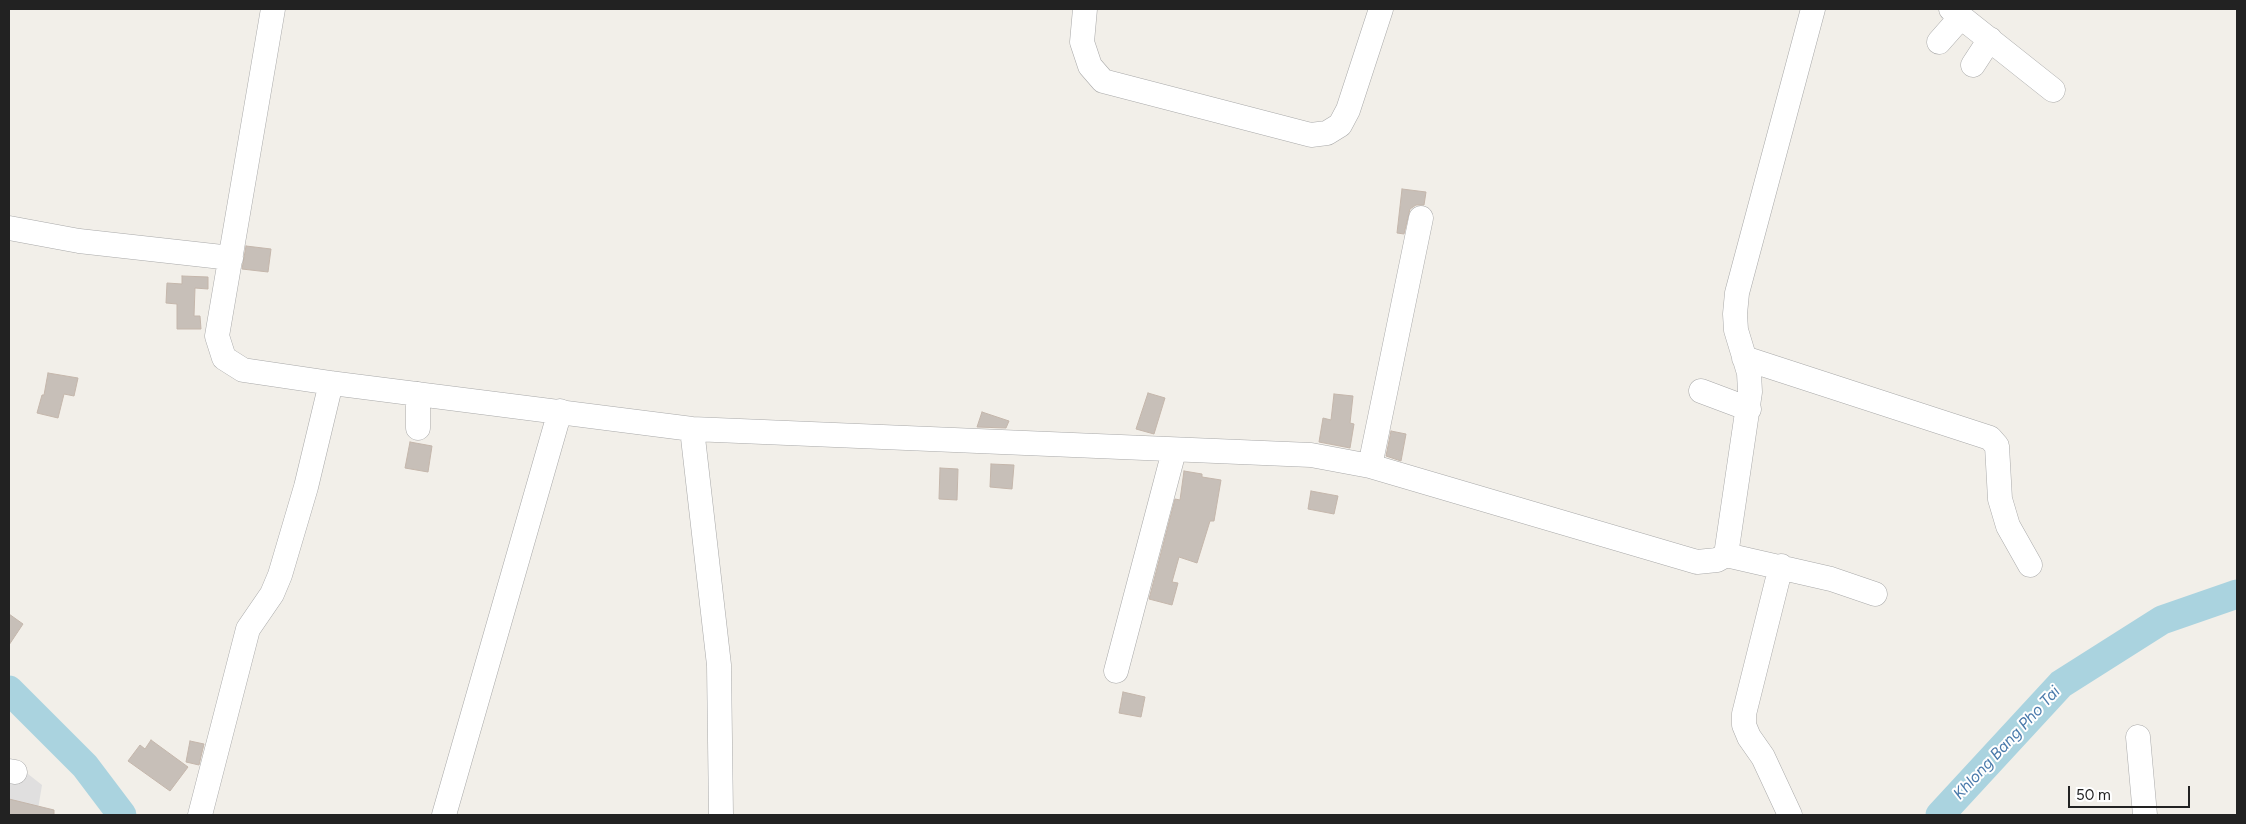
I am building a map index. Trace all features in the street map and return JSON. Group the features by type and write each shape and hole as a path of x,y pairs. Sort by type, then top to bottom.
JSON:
{"street":[{"path":"273,9 217,336 224,358 243,370 692,429 1174,451 1311,455 1370,466 1697,562 1717,560 1726,554 1831,579 1875,594"},
{"path":"1086,9 1082,42 1090,66 1103,80 1311,135 1327,133 1340,125 1348,110 1381,9"},
{"path":"1726,554 1750,392 1749,373 1736,330 1735,314 1738,293 1813,9"},
{"path":"1940,42 1956,13 2053,90"},
{"path":"1973,65 1990,40"},
{"path":"1370,466 1421,218"},
{"path":"9,228 79,241 230,258"},
{"path":"1744,358 1990,438 1997,446 2000,499 2008,526 2030,565"},
{"path":"200,815 248,629 272,594 280,575 306,487 331,383"},
{"path":"1700,391 1748,410"},
{"path":"418,394 418,428"},
{"path":"444,815 560,411"},
{"path":"692,429 720,665 721,815"},
{"path":"1116,671 1174,451"},
{"path":"1781,566 1744,714 1744,726 1762,757 1790,815"},
{"path":"2138,736 2144,815"}],"shaded area":[{"path":"9,759 42,785 37,815 9,815"}],"building":[{"path":"1402,189 1426,192 1424,205 1416,205 1410,209 1404,234 1397,233"},
{"path":"246,246 271,249 268,272 242,269"},
{"path":"182,276 208,277 208,289 195,288 194,316 200,316 201,329 177,329 177,304 166,303 167,283 182,284"},
{"path":"48,373 78,378 74,396 64,394 58,418 37,413 42,395 44,395"},
{"path":"1148,393 1165,398 1154,434 1136,429"},
{"path":"1334,394 1353,396 1350,423 1354,424 1350,448 1319,442 1323,418 1331,420"},
{"path":"982,412 1009,421 1006,428 977,427"},
{"path":"1391,431 1406,434 1401,461 1386,456"},
{"path":"410,442 432,446 428,472 405,468"},
{"path":"991,464 1014,465 1012,489 990,487"},
{"path":"940,468 958,469 957,500 939,499"},
{"path":"1184,471 1202,474 1202,477 1221,480 1214,521 1210,521 1197,563 1179,557 1172,582 1178,583 1172,605 1149,599 1175,499 1180,500"},
{"path":"1311,491 1338,496 1334,514 1308,509"},
{"path":"9,614 23,624 9,645"},
{"path":"1123,692 1145,697 1141,717 1119,713"},
{"path":"151,740 188,767 170,791 128,761 140,745 145,749"},
{"path":"190,741 204,744 199,765 186,762"},
{"path":"9,799 54,810 54,815 9,815"}],"waterway":[{"name":"Khlong Bang Pho Tai","path":"1940,815 2061,684 2162,620 2237,594"},
{"name":"Khlong Bang Pho Tai","path":"9,690 85,766 122,815"}]}
